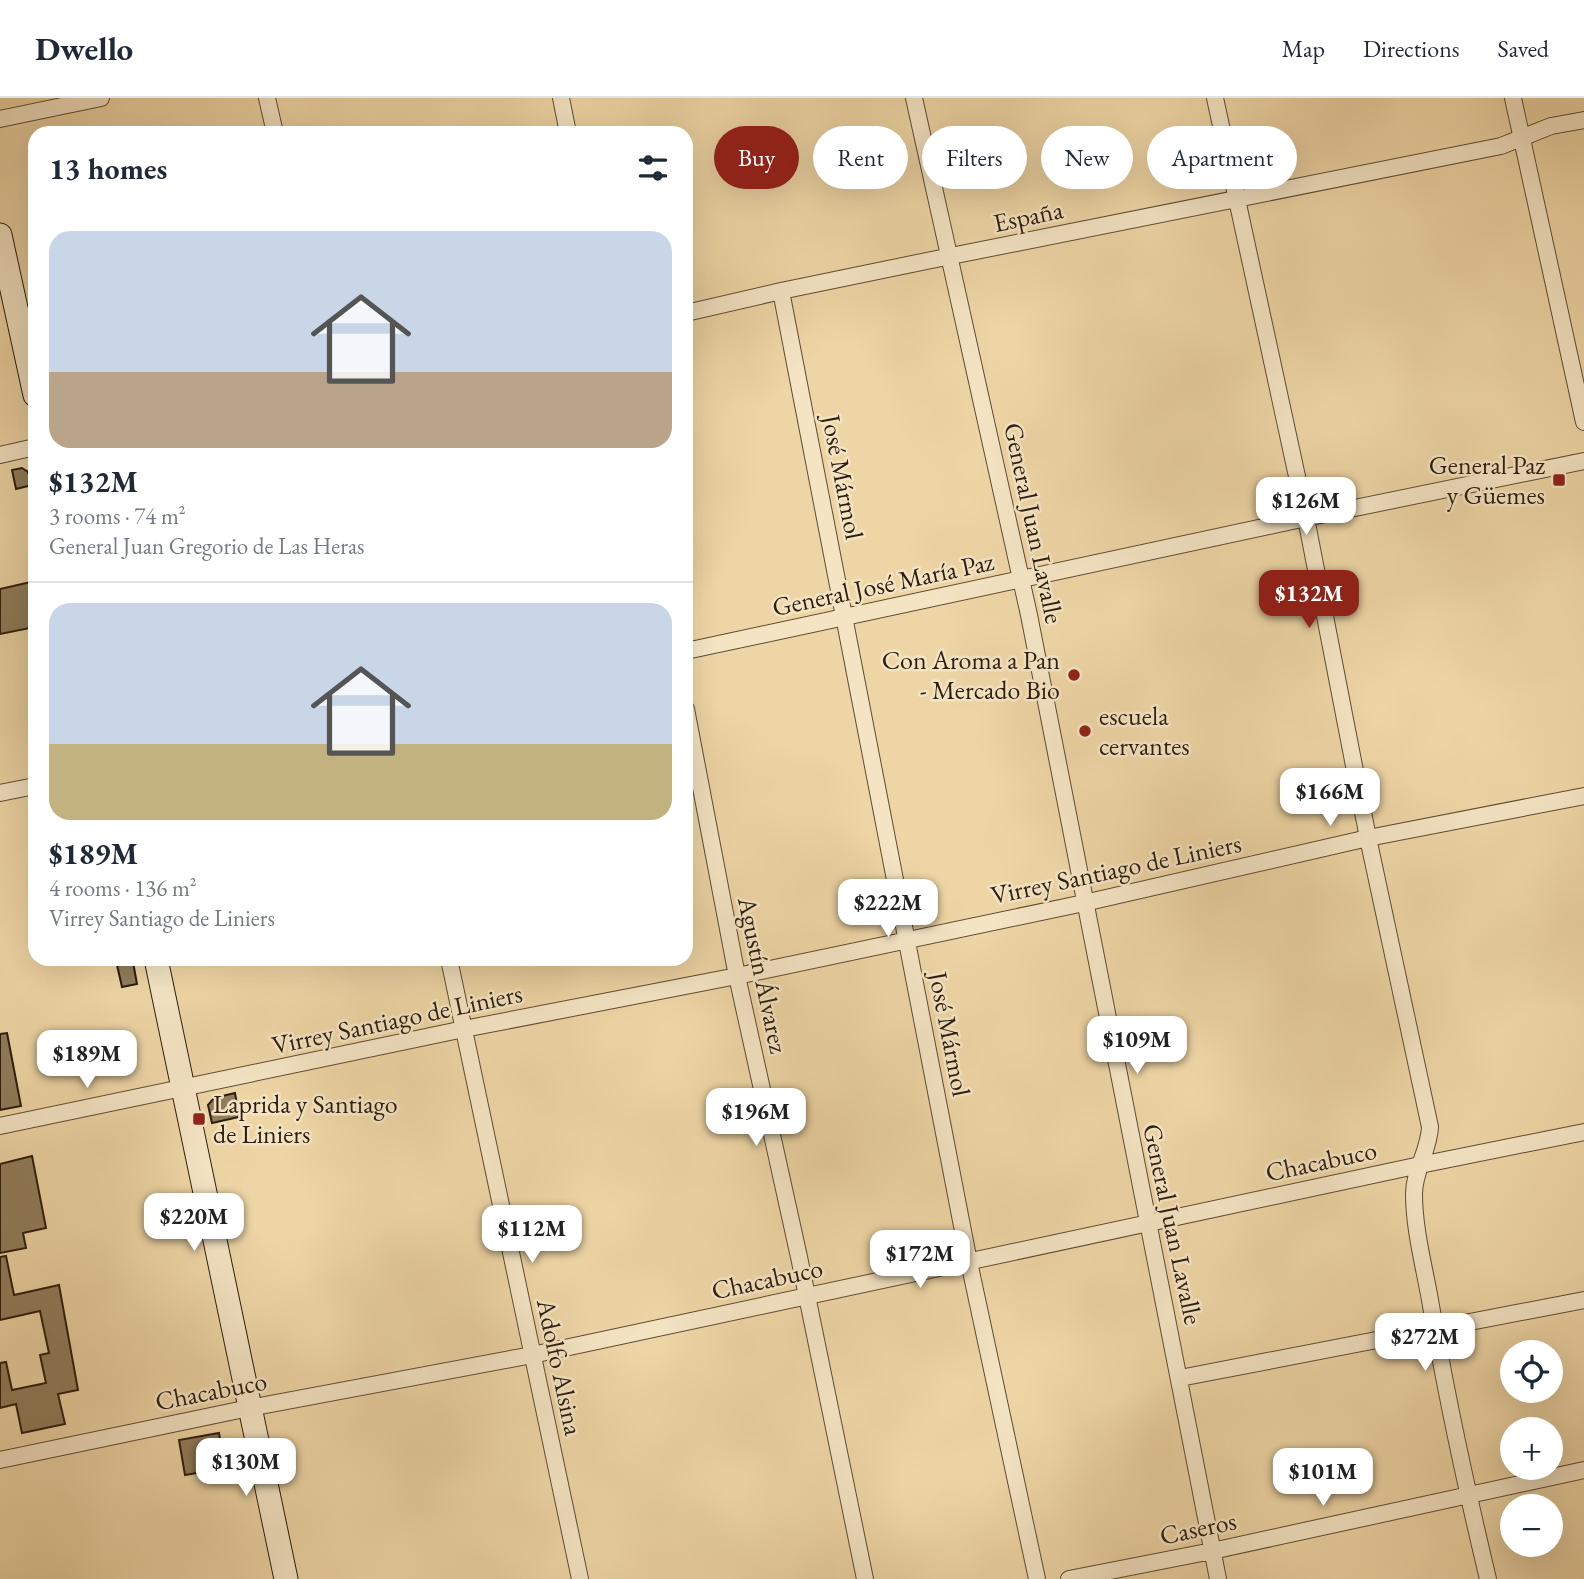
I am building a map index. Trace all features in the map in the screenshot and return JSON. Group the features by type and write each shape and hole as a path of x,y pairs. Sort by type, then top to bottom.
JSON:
{"street":[{"path":"0,119 100,98"},
{"path":"267,98 273,126"},
{"path":"561,98 567,126"},
{"name":"General Juan Lavalle","path":"914,98 1022,580 1218,1579"},
{"path":"1214,98 1306,518 1368,838 1430,1127 1427,1149 1414,1190 1414,1207 1468,1496 1488,1579"},
{"path":"1513,98 1584,422"},
{"name":"España","path":"693,311 951,256 1502,146 1551,126 1584,120"},
{"path":"0,235 28,363"},
{"name":"José Mármol","path":"782,291 969,1262 1037,1579"},
{"path":"0,455 28,449"},
{"name":"General José María Paz","path":"693,650 1584,461"},
{"name":"Agustín Álvarez","path":"693,746 737,976 865,1579"},
{"path":"0,793 28,787"},
{"name":"Virrey Santiago de Liniers","path":"0,1126 464,1029 737,976 1084,903 1368,838 1584,796"},
{"path":"157,966 286,1579"},
{"name":"Adolfo Alsina","path":"450,966 580,1579"},
{"name":"Chacabuco","path":"0,1460 249,1408 532,1355 1584,1132"},
{"path":"1180,1378 1584,1300"},
{"name":"Caseros","path":"1069,1579 1212,1551 1584,1470"}],"building":[{"path":"22,468 28,472 28,486 16,489 12,470"},
{"path":"28,583 28,628 0,634 0,589"},
{"path":"117,966 134,966 137,984 122,987"},
{"path":"7,1033 21,1106 0,1110 0,1034"},
{"path":"235,1093 239,1117 212,1123 208,1105 214,1098"},
{"path":"32,1156 46,1228 23,1233 26,1248 0,1253 0,1164"},
{"path":"6,1256 14,1295 59,1285 78,1390 58,1394 65,1424 22,1433 16,1404 0,1408 0,1363 6,1362 12,1390 46,1383 40,1355 49,1353 40,1311 0,1320 0,1257"},
{"path":"219,1433 225,1468 185,1475 179,1440"}],"place":[{"name":"General Paz y Güemes","path":"1559,480"},
{"name":"Con Aroma a Pan - Mercado Bio","path":"1074,675"},
{"name":"escuela cervantes","path":"1085,731"},
{"name":"Laprida y Santiago de Liniers","path":"199,1119"}]}
